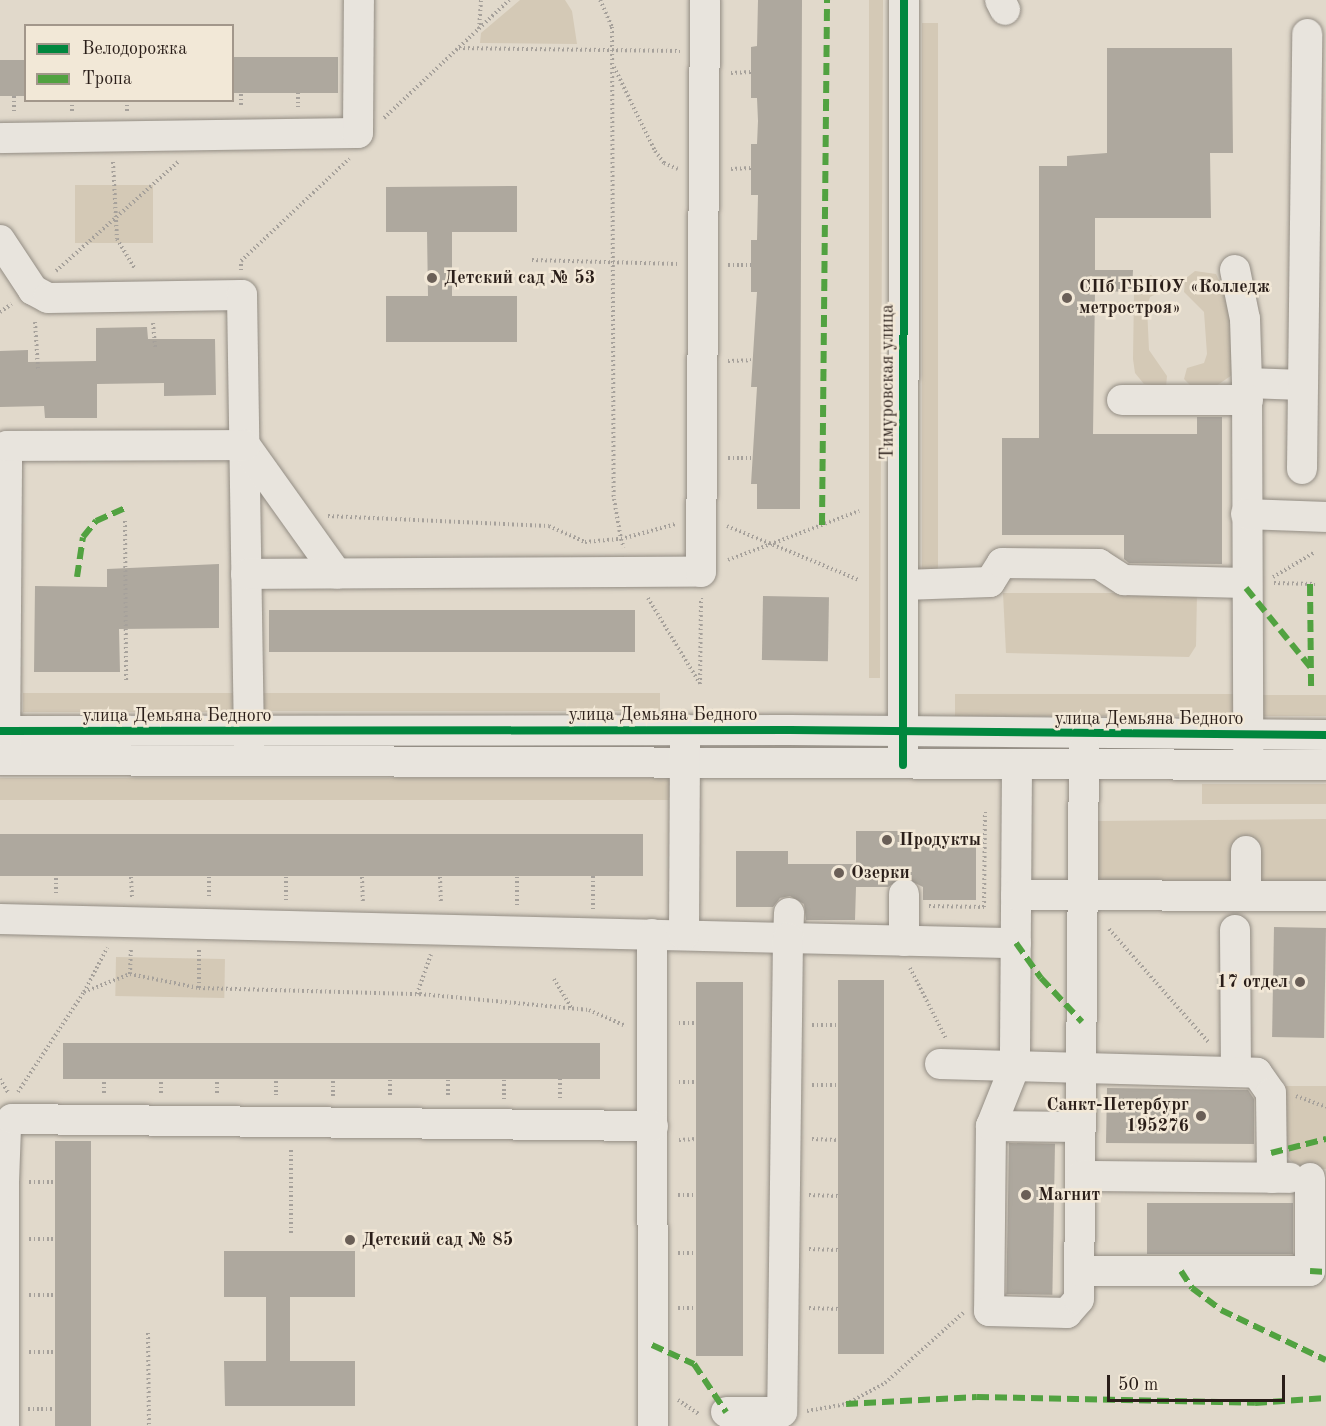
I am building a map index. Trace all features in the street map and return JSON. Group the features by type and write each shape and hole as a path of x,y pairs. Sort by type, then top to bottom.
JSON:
{"street":[{"path":"0,138 358,133 359,0"},
{"name":"Тимуровская улица","path":"903,765 904,0"},
{"path":"246,574 701,572 705,52 701,1"},
{"path":"1302,469 1307,34"},
{"path":"0,240 33,290 48,298 242,295 249,761"},
{"path":"1235,270 1245,320 1247,392 1248,765"},
{"path":"1122,400 1247,392 1303,385"},
{"path":"244,445 3,446 3,746 249,761 1017,766 1326,765"},
{"path":"244,445 337,574"},
{"path":"1246,514 1326,517"},
{"path":"903,585 990,582 1002,563 1099,564 1124,580 1246,583"},
{"path":"684,935 685,730"},
{"name":"улица Демьяна Бедного","path":"3,746 248,731 685,730 1326,735"},
{"path":"1017,766 1015,1066 991,1126 988,1311 1067,1313 1079,1299 1080,1271 1083,1067 1083,734"},
{"path":"1246,851 1246,896"},
{"path":"1016,895 1326,896"},
{"path":"904,900 904,941"},
{"path":"0,919 593,931 684,935 789,925 904,941 1016,943"},
{"path":"717,1416 782,1412 789,925"},
{"path":"1235,930 1236,1072"},
{"path":"652,934 653,1426"},
{"path":"950,1064 1257,1072 1271,1093 1272,1178"},
{"path":"4,1426 4,1182 6,1127 12,1119 653,1126"},
{"path":"991,1126 1081,1127"},
{"path":"1080,1271 1310,1271 1318,1178 1081,1176"}],"path":[{"path":"479,29 481,0"},
{"path":"242,295 241,261 352,157 358,133 386,117 509,0"},
{"path":"600,0 612,27 613,49 614,499 621,539 632,573 700,684 701,572 859,511"},
{"path":"459,48 705,52"},
{"path":"612,63 664,163 676,169 703,170"},
{"path":"0,312 33,290 115,222 205,135"},
{"path":"112,136 117,239 151,295"},
{"path":"532,260 602,262"},
{"path":"33,290 38,369"},
{"path":"295,515 549,526 585,542 621,539 700,518 774,542 859,580"},
{"path":"125,521 126,682"},
{"path":"1315,552 1262,583 1315,584"},
{"path":"904,900 984,907 985,812"},
{"path":"593,876 593,931"},
{"path":"1083,895 1236,1072"},
{"path":"13,1100 84,992 120,921"},
{"path":"198,922 200,988"},
{"path":"904,941 910,969 950,1064"},
{"path":"84,992 130,974 200,988 420,994 589,1010 652,1037"},
{"path":"554,979 572,1009"},
{"path":"291,1123 291,1233"},
{"path":"782,1412 846,1404 885,1383 965,1311 988,1311"},
{"path":"148,1333 149,1426"},
{"path":"652,1382 717,1416"}],"shaded area":[{"path":"520,0 565,0 572,11 577,44 480,43 481,33"},
{"path":"869,0 883,0 880,678 869,678"},
{"path":"922,23 938,23 938,573 922,573"},
{"path":"75,185 153,185 153,243 75,243"},
{"path":"1195,271 1216,274 1230,304 1235,373 1216,386 1190,385 1184,379 1187,368 1204,363 1207,354 1204,312 1184,292 1185,279"},
{"path":"1151,275 1166,289 1150,297 1147,307 1149,350 1167,376 1166,387 1144,384 1135,373 1133,359 1134,294 1139,281"},
{"path":"1003,593 1197,593 1196,646 1189,657 1006,653"},
{"path":"23,693 239,693 239,712 23,712"},
{"path":"259,693 660,693 660,711 259,711"},
{"path":"955,694 1237,694 1237,716 955,716"},
{"path":"1257,695 1326,695 1326,716 1257,716"},
{"path":"0,778 672,778 672,800 0,800"},
{"path":"1202,784 1326,784 1326,804 1202,804"},
{"path":"1326,819 1326,887 1264,884 1258,876 1232,884 1096,888 1095,821"},
{"path":"116,957 225,959 224,998 115,996"},
{"path":"1282,1086 1326,1086 1326,1169 1298,1169 1283,1151"}],"building":[{"path":"758,0 802,0 800,509 757,509 757,484 751,484 757,387 751,387 757,292 751,292 751,240 757,240 758,195 751,195 751,144 757,144 758,121 757,98 751,98 751,47 757,46"},
{"name":"СПб ГБПОУ «Колледж метростроя»","path":"1107,48 1232,48 1233,153 1210,153 1211,218 1095,218 1095,270 1133,270 1132,292 1095,291 1093,434 1197,434 1197,417 1222,417 1222,564 1129,563 1124,559 1124,535 1002,535 1002,438 1039,438 1039,166 1067,166 1067,156 1107,153"},
{"path":"234,57 338,57 338,93 234,93"},
{"path":"0,60 24,60 24,96 0,96"},
{"path":"517,186 517,232 452,232 452,296 517,296 517,342 386,342 386,296 428,296 427,232 386,232 386,187"},
{"path":"147,327 148,339 215,339 216,395 164,396 164,383 97,384 97,418 45,418 44,406 0,407 0,351 28,350 28,362 96,361 96,328"},
{"path":"219,564 219,628 119,629 120,672 34,672 35,586 107,587 107,569"},
{"path":"763,596 829,597 828,661 762,660"},
{"path":"269,610 635,610 635,652 269,652"},
{"path":"856,831 908,831 908,844 976,844 976,900 923,900 923,887 903,877 888,887 856,887 855,920 806,920 804,904 790,896 780,898 773,907 736,907 736,851 788,851 788,864 856,864"},
{"path":"0,834 643,834 643,876 0,876"},
{"name":"17 отдел","path":"1274,927 1326,928 1324,1038 1272,1037"},
{"path":"838,980 884,980 884,1354 838,1354"},
{"path":"696,982 743,982 743,1356 696,1356"},
{"path":"63,1043 600,1043 600,1079 63,1079"},
{"path":"1107,1088 1248,1090 1254,1099 1254,1144 1106,1143"},
{"path":"55,1141 91,1141 91,1426 55,1426"},
{"path":"1009,1143 1055,1144 1052,1295 1006,1294"},
{"path":"1147,1203 1293,1203 1293,1254 1147,1254"},
{"path":"224,1251 355,1251 355,1297 290,1297 290,1361 355,1361 355,1406 225,1406 224,1361 266,1361 266,1297 224,1297"}],"marked path":[{"path":"822,525 827,0"},
{"path":"77,577 83,537 96,521 125,508"},
{"path":"1310,584 1311,688"},
{"path":"1246,588 1311,668"},
{"path":"1016,943 1041,978 1082,1022"},
{"path":"1271,1153 1326,1139"},
{"path":"1181,1271 1192,1288 1221,1310 1326,1360"},
{"path":"1310,1271 1326,1272"},
{"path":"652,1345 694,1364 726,1412"},
{"path":"846,1404 977,1397 1255,1403 1326,1398"}],"cycle path":[{"path":"903,765 904,0"},
{"path":"0,731 790,730 1326,735"}],"place":[{"name":"Детский сад № 53","path":"432,278"},
{"name":"СПб ГБПОУ «Колледж метростроя»","path":"1067,298"},
{"name":"Продукты","path":"887,840"},
{"name":"Озерки","path":"839,873"},
{"name":"17 отдел","path":"1300,982"},
{"name":"Санкт-Петербург 195276","path":"1201,1116"},
{"name":"Магнит","path":"1026,1195"},
{"name":"Детский сад № 85","path":"350,1240"}]}
